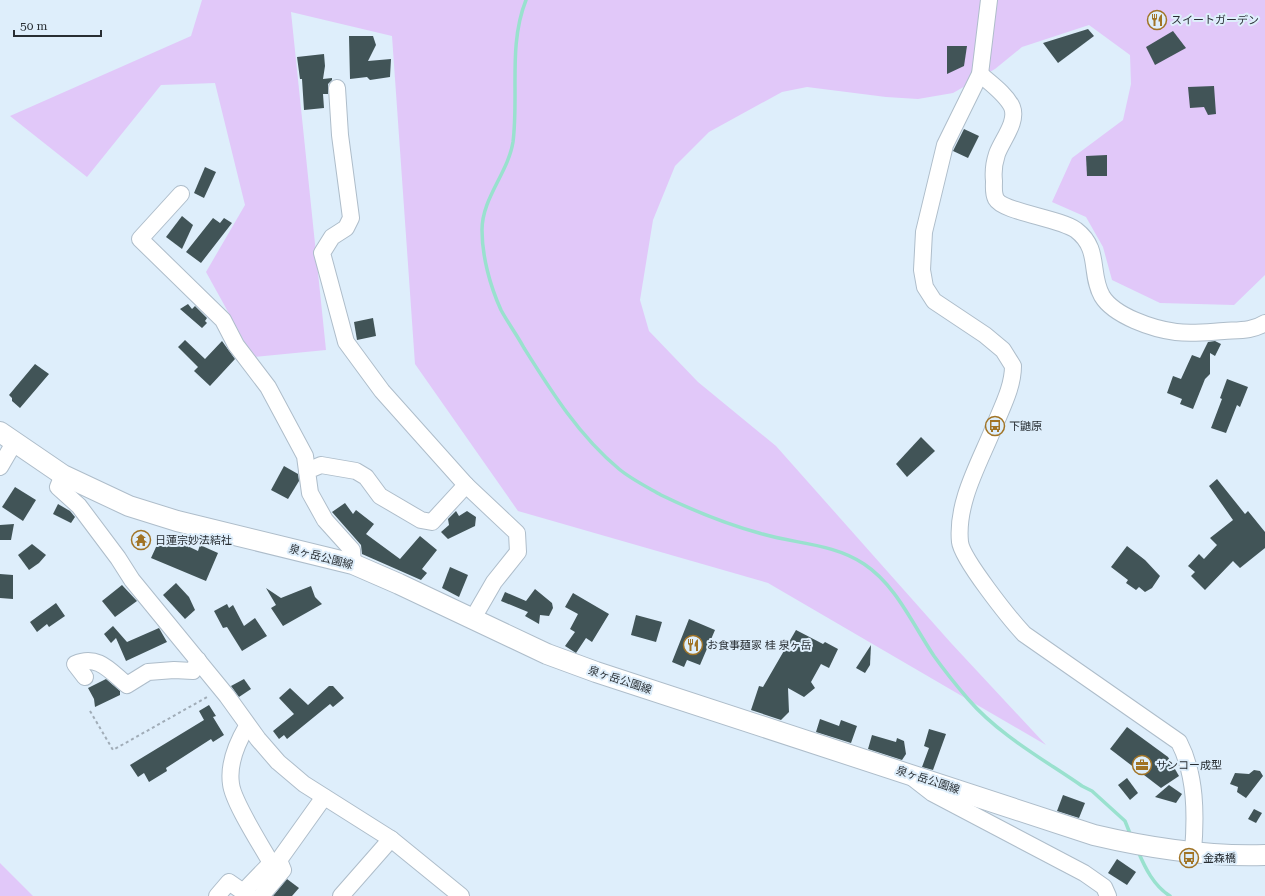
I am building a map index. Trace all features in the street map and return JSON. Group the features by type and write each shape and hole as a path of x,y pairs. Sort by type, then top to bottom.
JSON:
{"main road":[{"name":"泉ヶ岳公園線","path":"7,437 63,475 129,506 159,516 353,564 399,584 472,620 547,654 596,672 1094,834 1117,840 1168,849 1193,852 1265,855"}],"street":[{"path":"989,0 980,74 945,145 930,205 921,257 925,287 934,301 985,335 1003,350 1013,366 1010,386 964,500 961,517 960,543 966,555 990,591 1008,616 1024,634 1180,742 1186,756 1193,785 1195,826 1193,852"},
{"path":"980,74 1004,97 1012,108 1012,123 1001,144 994,168 995,197 1001,205 1066,224 1084,236 1091,250 1098,287 1107,303 1115,310 1138,321 1176,332 1191,333 1250,329 1265,322"},
{"path":"337,88 340,135 350,218 346,228 332,237 322,253 346,342 382,391 466,485 517,533 519,544 518,552 494,582 472,620"},
{"path":"181,194 140,240 223,320 236,345 268,386 305,456 310,493 325,520 352,550 353,564"},
{"path":"0,467 7,437"},
{"path":"307,471 321,465 356,471 366,477 380,496 421,520 432,522 466,485"},
{"path":"63,475 58,487 79,506 118,558 132,580 198,660 248,726 278,762 304,784 391,839 460,896"},
{"path":"85,677 75,664 86,659 99,662 127,685 148,672 174,670 193,671 198,660"},
{"path":"217,896 229,882 246,894 271,863 240,805 231,784 231,763 240,738 248,726"},
{"path":"908,774 932,793 1084,873 1104,887 1108,896"},
{"path":"261,896 283,870 279,860 324,797"},
{"path":"342,896 391,839"}],"path":[{"path":"90,711 113,750 221,690"}],"shaded area":[{"path":"202,0 1265,0 1265,275 1234,305 1160,303 1112,280 1103,247 1086,217 1052,202 1072,158 1123,120 1131,84 1130,55 1089,25 1022,47 995,69 953,93 918,99 886,97 807,87 782,92 709,132 675,166 653,220 640,300 649,331 698,382 776,446 951,643 1046,745 768,583 518,511 415,364 392,36 291,12 326,350 253,357 206,272 245,205 215,83 161,85 87,177 10,116 191,36"},
{"path":"0,863 33,896 0,896"}],"building":[{"path":"1088,29 1094,36 1058,63 1043,43"},
{"path":"1173,31 1186,48 1155,65 1146,47"},
{"path":"349,36 373,36 376,45 368,61 391,59 390,77 370,80 367,77 350,79"},
{"path":"947,46 967,46 964,66 947,74"},
{"path":"324,54 325,66 323,79 332,78 332,80 328,84 328,94 323,94 324,108 304,110 302,79 300,79 297,57"},
{"path":"1214,86 1216,114 1208,115 1204,107 1190,108 1188,87"},
{"path":"964,129 979,136 968,158 953,151"},
{"path":"1107,155 1107,176 1087,176 1086,156"},
{"path":"205,167 216,172 204,198 194,193"},
{"path":"182,216 193,225 182,249 166,237"},
{"path":"213,218 220,223 224,218 232,223 201,263 186,252"},
{"path":"188,304 192,309 195,306 207,318 205,321 207,323 202,328 180,309"},
{"path":"373,318 376,336 357,340 354,322"},
{"path":"185,340 205,359 222,341 235,359 210,386 194,371 198,367 178,347"},
{"path":"1215,341 1221,344 1215,356 1210,353 1210,374 1205,379 1193,409 1180,404 1182,399 1167,393 1173,376 1181,379 1192,355 1200,358 1208,342"},
{"path":"35,364 49,374 20,408 12,401 12,398 9,395"},
{"path":"1227,379 1248,387 1240,407 1237,405 1226,433 1211,428 1222,399 1220,398"},
{"path":"921,437 935,451 907,477 896,464"},
{"path":"284,466 298,474 299,481 288,499 271,490"},
{"path":"1217,479 1245,514 1248,511 1265,532 1265,548 1240,568 1233,561 1205,590 1191,576 1195,572 1188,566 1199,554 1204,559 1217,545 1210,538 1233,520 1209,486"},
{"path":"15,487 36,500 23,521 2,507"},
{"path":"345,503 353,514 356,510 374,524 366,534 400,559 420,536 437,550 422,569 427,573 421,580 362,554 361,545 332,512"},
{"path":"58,504 70,511 75,517 71,523 53,514"},
{"path":"456,511 459,516 467,511 476,517 475,526 448,539 441,532 449,525 448,519"},
{"path":"14,524 11,540 0,540 0,525"},
{"path":"162,534 198,551 200,545 218,553 206,581 151,558"},
{"path":"32,544 46,555 39,563 29,570 18,555"},
{"path":"1127,546 1145,560 1160,576 1152,588 1145,592 1139,587 1136,590 1126,583 1128,580 1111,567"},
{"path":"450,567 468,575 459,597 442,588"},
{"path":"0,574 13,575 13,599 0,598"},
{"path":"176,583 189,597 195,610 185,619 163,595"},
{"path":"122,585 137,601 115,617 102,601"},
{"path":"311,586 315,597 322,604 283,626 271,608 276,605 266,588 281,598"},
{"path":"535,589 552,603 553,608 549,616 540,615 539,624 525,616 528,612 501,601 505,592 526,601"},
{"path":"573,593 609,614 592,642 586,638 576,653 565,646 575,632 570,629 578,614 565,607"},
{"path":"56,603 65,616 49,627 47,624 37,632 30,622"},
{"path":"227,604 229,608 233,605 244,626 255,618 267,636 242,651 227,627 223,628 214,611"},
{"path":"636,615 662,622 656,642 631,635"},
{"path":"689,619 715,630 700,665 687,660 684,667 672,662"},
{"path":"113,626 127,642 159,628 167,642 126,661 116,638 111,643 104,634"},
{"path":"796,630 823,644 825,642 838,649 829,668 821,664 811,682 815,688 804,697 788,688 789,712 781,720 751,710 759,686 763,687"},
{"path":"871,645 870,665 865,673 856,668"},
{"path":"106,679 120,691 120,695 95,707 94,699 88,688"},
{"path":"244,679 251,689 239,697 231,686"},
{"path":"329,686 333,686 344,698 333,707 330,704 287,739 284,735 279,739 273,731 294,714 279,698 290,688 308,705"},
{"path":"209,705 216,716 213,717 224,735 213,742 211,739 166,768 167,771 149,782 144,773 138,777 130,765 204,720 199,711"},
{"path":"820,719 839,726 841,720 857,726 851,743 816,732"},
{"path":"1127,727 1168,757 1179,776 1161,788 1110,749"},
{"path":"929,729 946,734 933,770 922,767 929,748 924,746"},
{"path":"872,735 896,742 897,738 904,741 906,754 902,760 868,749"},
{"path":"1254,770 1260,771 1263,776 1246,798 1237,792 1238,787 1230,784 1235,773 1249,774"},
{"path":"1127,778 1138,793 1130,800 1118,785"},
{"path":"1169,785 1182,794 1176,803 1155,797"},
{"path":"1063,795 1085,803 1079,818 1057,811"},
{"path":"1254,809 1262,813 1256,823 1248,819"},
{"path":"1117,859 1136,872 1127,885 1108,873"},
{"path":"287,879 299,888 292,896 273,896"}],"waterway":[{"path":"526,0 517,35 515,70 515,124 513,142 506,164 486,207 482,230 483,250 487,271 501,310 534,364 578,428 619,469 634,480 661,495 722,521 772,537 826,548 852,557 864,564 895,594 926,644 950,678 980,712 1022,746 1082,786 1092,791 1125,821 1131,836"},
{"path":"1138,851 1147,870 1155,882 1170,896"}],"place":[{"name":"スイートガーデン","path":"1157,20"},
{"name":"下鼬原","path":"995,426"},
{"name":"日蓮宗妙法結社","path":"141,540"},
{"name":"お食事麺家 桂 泉ヶ岳","path":"693,645"},
{"name":"サンコー成型","path":"1142,765"},
{"name":"金森橋","path":"1189,858"}]}
